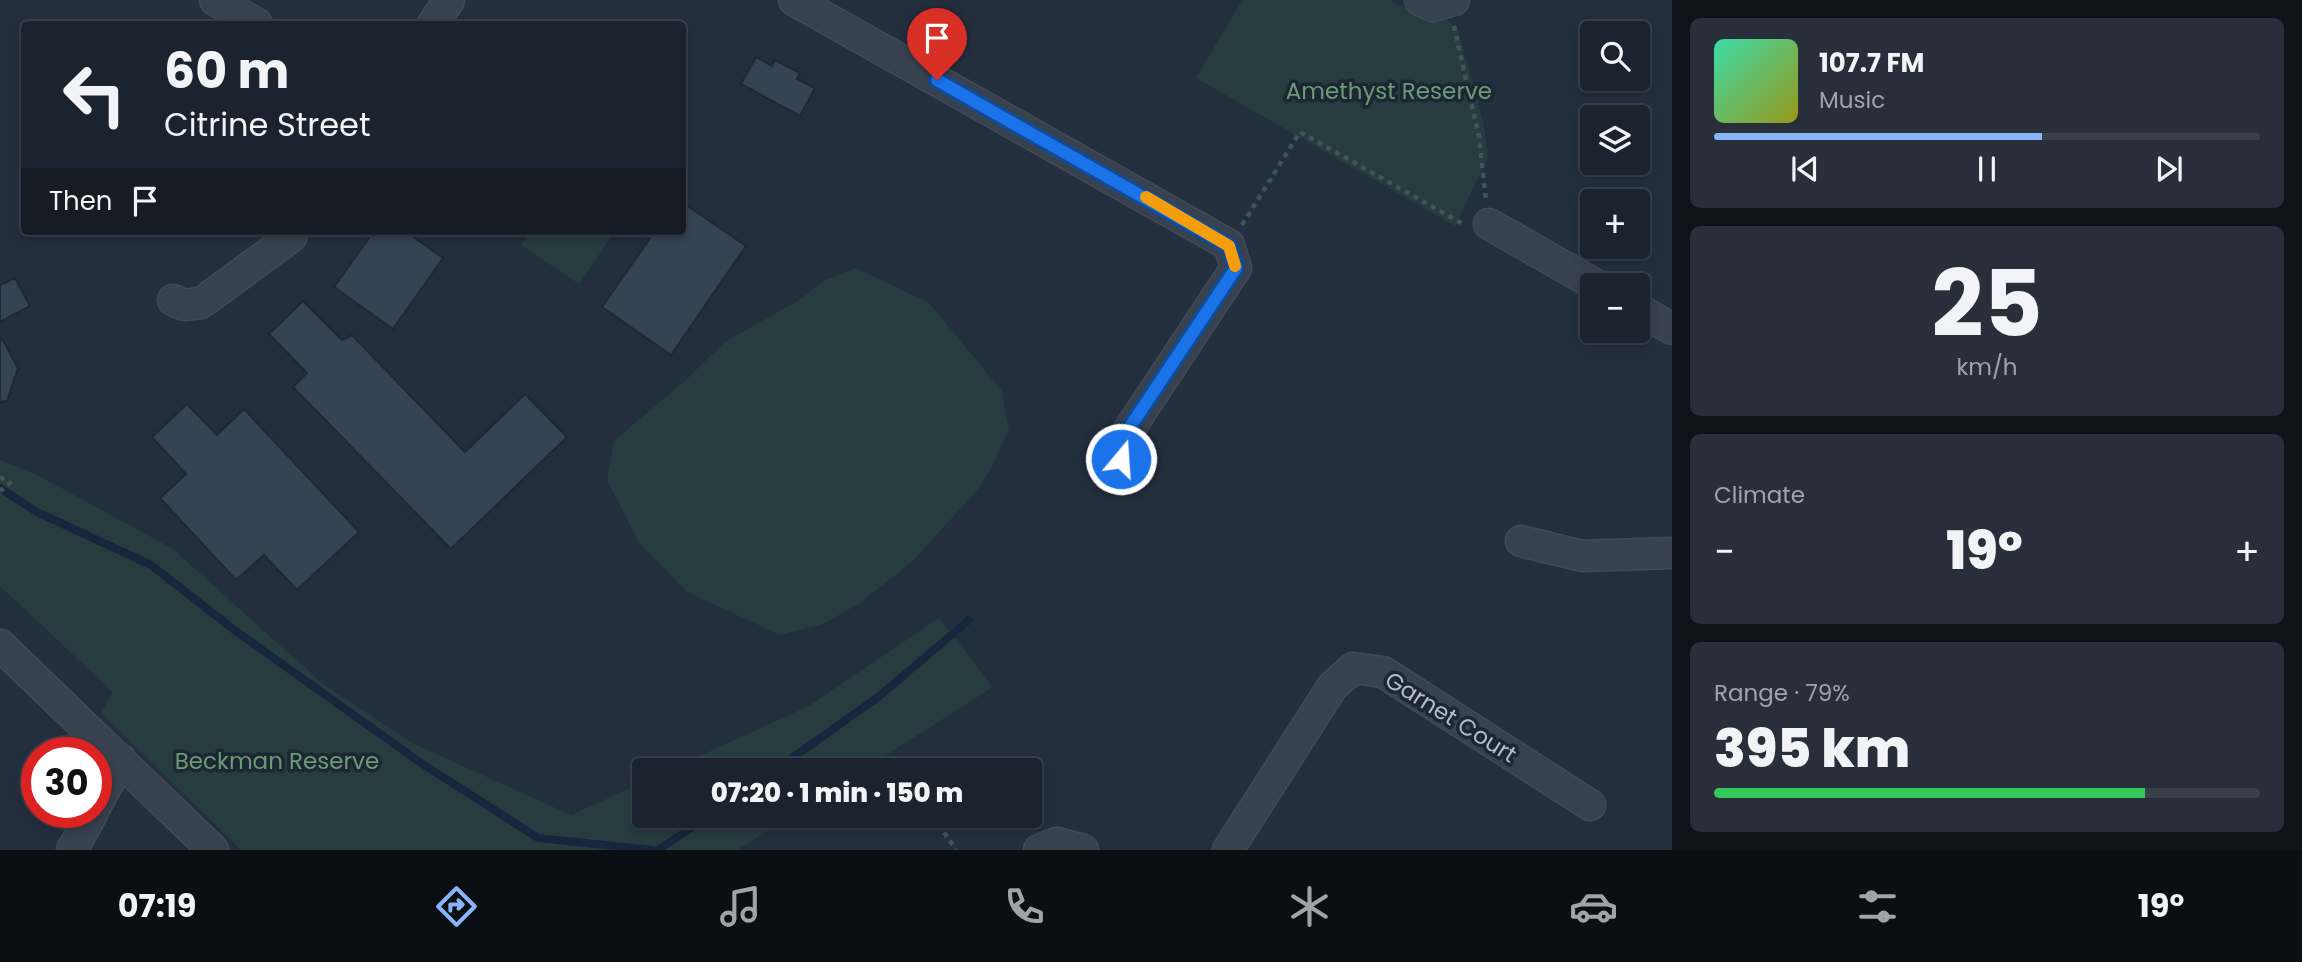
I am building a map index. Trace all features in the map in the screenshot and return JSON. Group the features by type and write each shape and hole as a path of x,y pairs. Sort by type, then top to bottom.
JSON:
{"street":[{"path":"215,0 252,21"},
{"path":"435,21 449,0"},
{"path":"794,0 1229,246 1236,268 1121,442 1120,475"},
{"path":"1489,224 1580,276"},
{"path":"173,300 184,305 201,303 291,237"},
{"path":"1650,316 1672,329"},
{"path":"1521,541 1582,556 1672,553"},
{"path":"0,645 213,850"},
{"name":"Garnet Court","path":"1228,850 1332,687 1353,668 1383,672 1590,805"},
{"path":"112,776 121,760"},
{"path":"72,850 84,828"},
{"path":"1039,850 1057,843 1083,850"}],"path":[{"path":"1229,246 1300,132 1465,225 1489,224 1479,137 1441,1"},
{"path":"0,477 10,483 0,491"},
{"path":"941,828 956,850"}],"green space":[{"name":"Amethyst Reserve","path":"1242,0 1390,0 1413,12 1433,6 1458,30 1483,120 1488,157 1455,226 1196,78"},
{"path":"528,235 612,235 579,284 521,245"},
{"path":"856,268 929,303 1002,391 1009,429 992,467 978,489 913,561 860,603 823,624 780,635 687,592 639,543 607,480 614,441 687,379 725,342 799,300 825,280"},
{"name":"Beckman Reserve","path":"0,460 39,476 173,549 323,684 412,743 571,815 632,787 632,828 772,828 737,850 241,850 101,713 113,692 0,586"},
{"path":"939,618 993,687 882,758 695,758 809,706"}],"building":[{"path":"756,57 772,66 775,60 800,73 797,79 815,88 800,116 741,84"},
{"path":"686,205 746,246 671,355 602,307 652,235 686,235"},
{"path":"371,235 411,235 443,258 393,329 334,287"},
{"path":"15,278 30,306 0,322 0,285"},
{"path":"303,301 342,340 352,335 465,452 525,394 567,437 451,549 293,387 307,373 269,334"},
{"path":"0,335 18,368 7,401 0,402"},
{"path":"187,404 217,435 244,409 359,532 297,590 264,555 236,580 160,498 186,474 152,437"}],"waterway":[{"path":"0,488 37,512 151,565 237,632 421,763 538,838 652,850"},
{"path":"792,758 877,698 969,620"},
{"path":"658,850 691,828"}],"slow traffic":[{"path":"1146,197 1229,246 1235,266"}],"route":[{"path":"937,80 1229,246 1236,268 1121,442 1121,459"}]}
